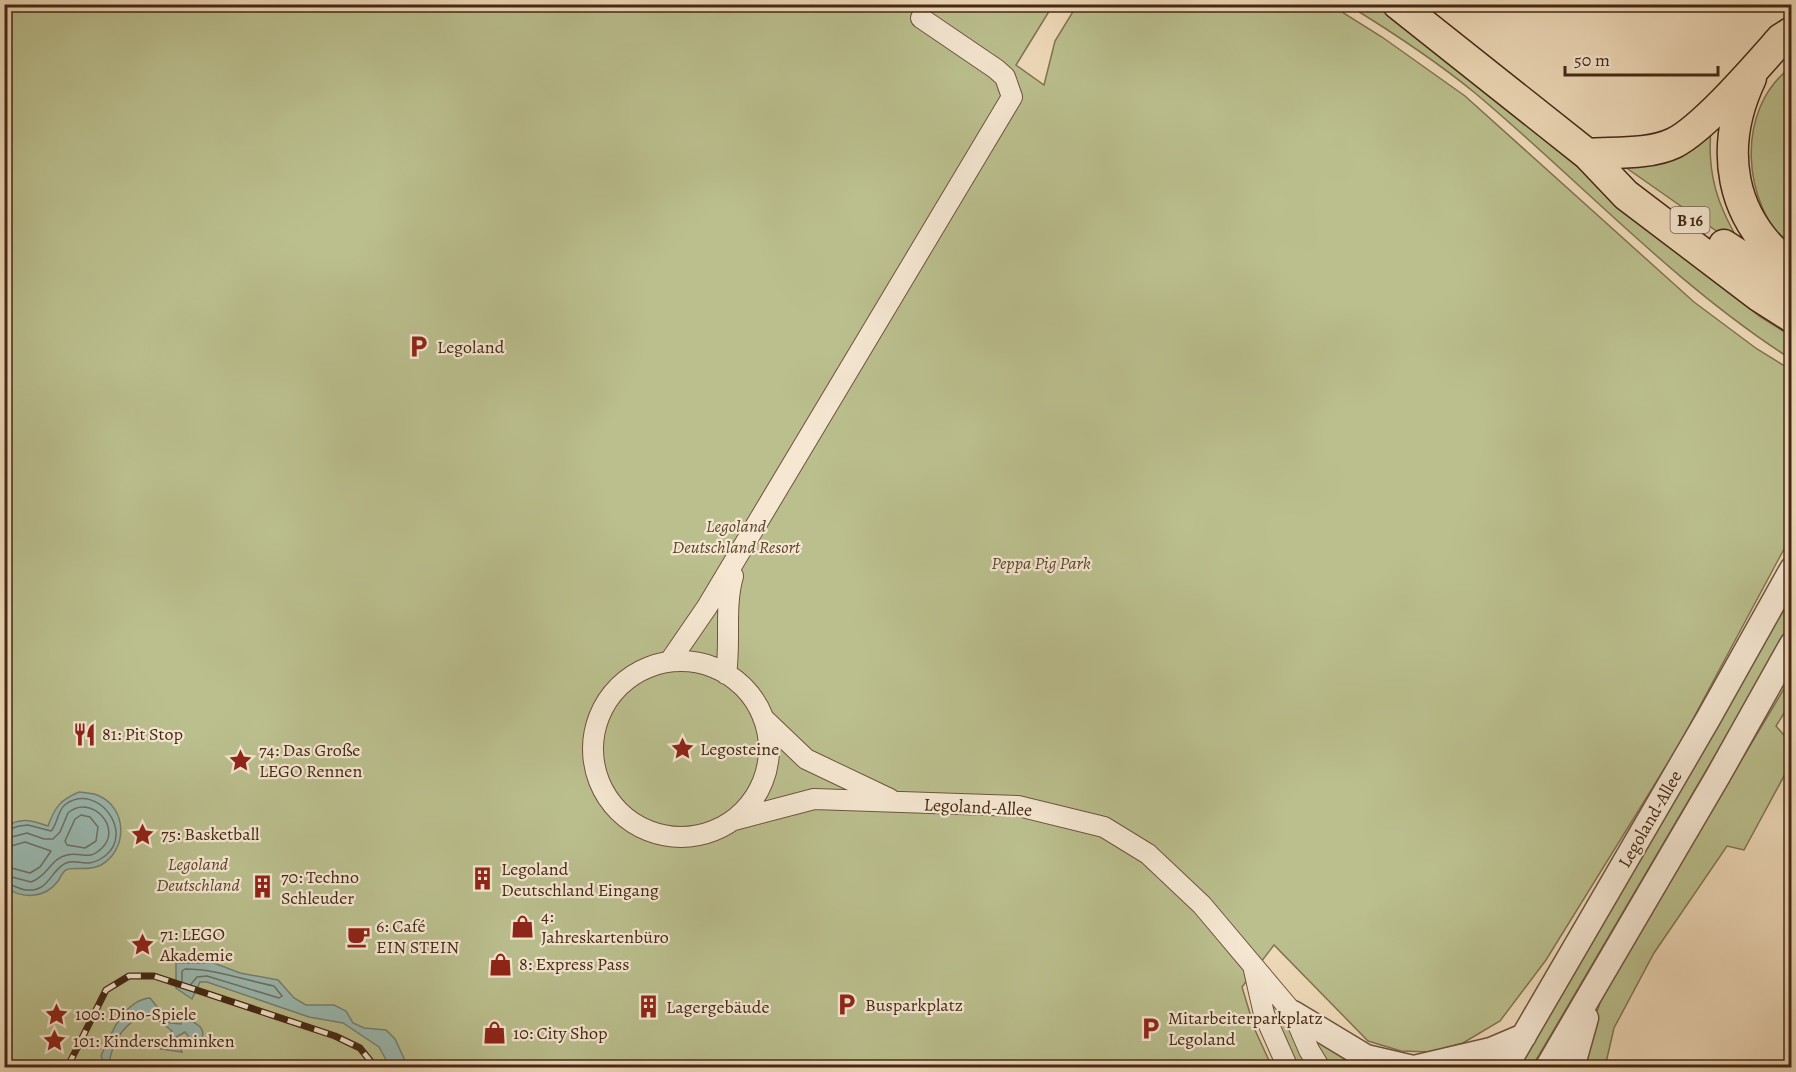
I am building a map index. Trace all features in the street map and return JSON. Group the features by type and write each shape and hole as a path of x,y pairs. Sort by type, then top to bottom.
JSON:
{"main road":[{"name":"B 16","path":"1398,4 1587,154 1626,195 1759,296 1791,317"},
{"path":"1587,154 1642,150 1673,143 1692,130 1781,39 1791,32"},
{"path":"1758,65 1740,102 1731,138 1732,167 1740,196 1754,227 1771,251 1791,267"},
{"name":"B 16","path":"1587,154 1637,181 1743,260 1791,289"}],"street":[{"path":"672,658 738,556 1012,97 1005,77 996,69 921,18"},
{"path":"726,674 729,656 727,597 738,556"},
{"name":"Legoland-Allee","path":"1504,1068 1767,618 1791,569"},
{"name":"Legoland-Allee","path":"1546,1068 1604,965 1718,776 1791,644"},
{"path":"672,658 691,659 712,665 726,674 753,699 763,718 769,746 766,774 754,799 734,820 712,832 696,836 662,836 637,827 617,811 602,790 594,765 594,748 601,714 614,692 634,675 672,658"},
{"path":"763,718 806,759 898,803"},
{"name":"Legoland-Allee","path":"734,820 814,799 1018,806 1104,827 1148,854 1180,882 1293,1013 1308,1050 1320,1068"},
{"name":"Legoland-Allee","path":"1253,964 1264,1014 1288,1068"},
{"path":"1572,1068 1604,965"},
{"path":"1293,1013 1366,1057 1414,1068 1491,1050 1524,1036"}],"green space":[{"name":"Legoland Deutschland Resort","path":"5,5 1053,5 1016,65 1044,85 1055,41 1077,5 1331,5 1382,37 1465,96 1694,302 1757,349 1791,370 1791,536 1679,745 1546,960 1500,1021 1463,1043 1430,1052 1401,1051 1368,1041 1274,945 1242,987 1255,1030 1272,1067 5,1067"},
{"path":"1348,5 1375,5 1475,82 1759,316 1791,336 1791,359 1707,299 1460,81"},
{"path":"1791,67 1791,249 1775,230 1762,208 1754,183 1751,157 1753,132 1760,107 1773,85"},
{"path":"1712,119 1710,156 1715,188 1727,219 1745,251 1615,160"},
{"path":"1791,596 1791,626 1532,1067 1517,1068"},
{"path":"1791,677 1791,702 1776,726 1791,743 1791,763 1744,850 1727,846 1654,953 1614,1028 1605,1067 1578,1068 1604,991"},
{"path":"1266,1001 1276,1003 1309,1067 1296,1067"},
{"path":"1318,1039 1326,1047 1357,1067 1326,1067 1312,1045"}],"water":[{"path":"79,792 95,794 107,801 119,818 120,839 110,858 96,867 66,870 53,887 40,894 19,894 5,887 5,827 26,820 48,826 59,805"},
{"path":"176,963 214,963 240,973 278,980 294,998 306,1005 334,1005 346,1011 353,1023 364,1028 386,1030 395,1039 408,1067 390,1067 379,1047 343,1023 309,1017 207,982 200,982 192,999 176,988"},
{"path":"150,998 170,1023 181,1024 181,1017 197,1024 203,1031 201,1041 197,1047 185,1032 176,1037 182,1052 161,1049 164,1045 159,1041 165,1040 172,1031 151,1014 135,1020 122,1031 109,1062 113,1067 106,1067 101,1056 119,1020 133,1005"}],"railway":[{"path":"67,1068 106,990 129,976 154,976 335,1036 360,1048 376,1068"}],"place":[{"name":"Legoland","path":"419,347"},
{"name":"81: Pit Stop","path":"84,734"},
{"name":"Legosteine","path":"682,749"},
{"name":"74: Das Große LEGO Rennen","path":"241,760"},
{"name":"75: Basketball","path":"143,834"},
{"name":"Legoland Deutschland Eingang","path":"483,879"},
{"name":"70: Techno Schleuder","path":"263,887"},
{"name":"4: Jahreskartenbüro","path":"523,926"},
{"name":"6: Café EIN STEIN","path":"358,936"},
{"name":"71: LEGO Akademie","path":"142,944"},
{"name":"8: Express Pass","path":"501,964"},
{"name":"Busparkplatz","path":"847,1005"},
{"name":"Lagergebäude","path":"648,1007"},
{"name":"100: Dino-Spiele","path":"57,1014"},
{"name":"Mitarbeiterparkplatz Legoland","path":"1150,1028"},
{"name":"10: City Shop","path":"495,1033"},
{"name":"101: Kinderschminken","path":"55,1041"}],"park label":[{"name":"Peppa Pig Park","path":"1041,563"},
{"name":"Legoland Deutschland","path":"198,874"}]}
